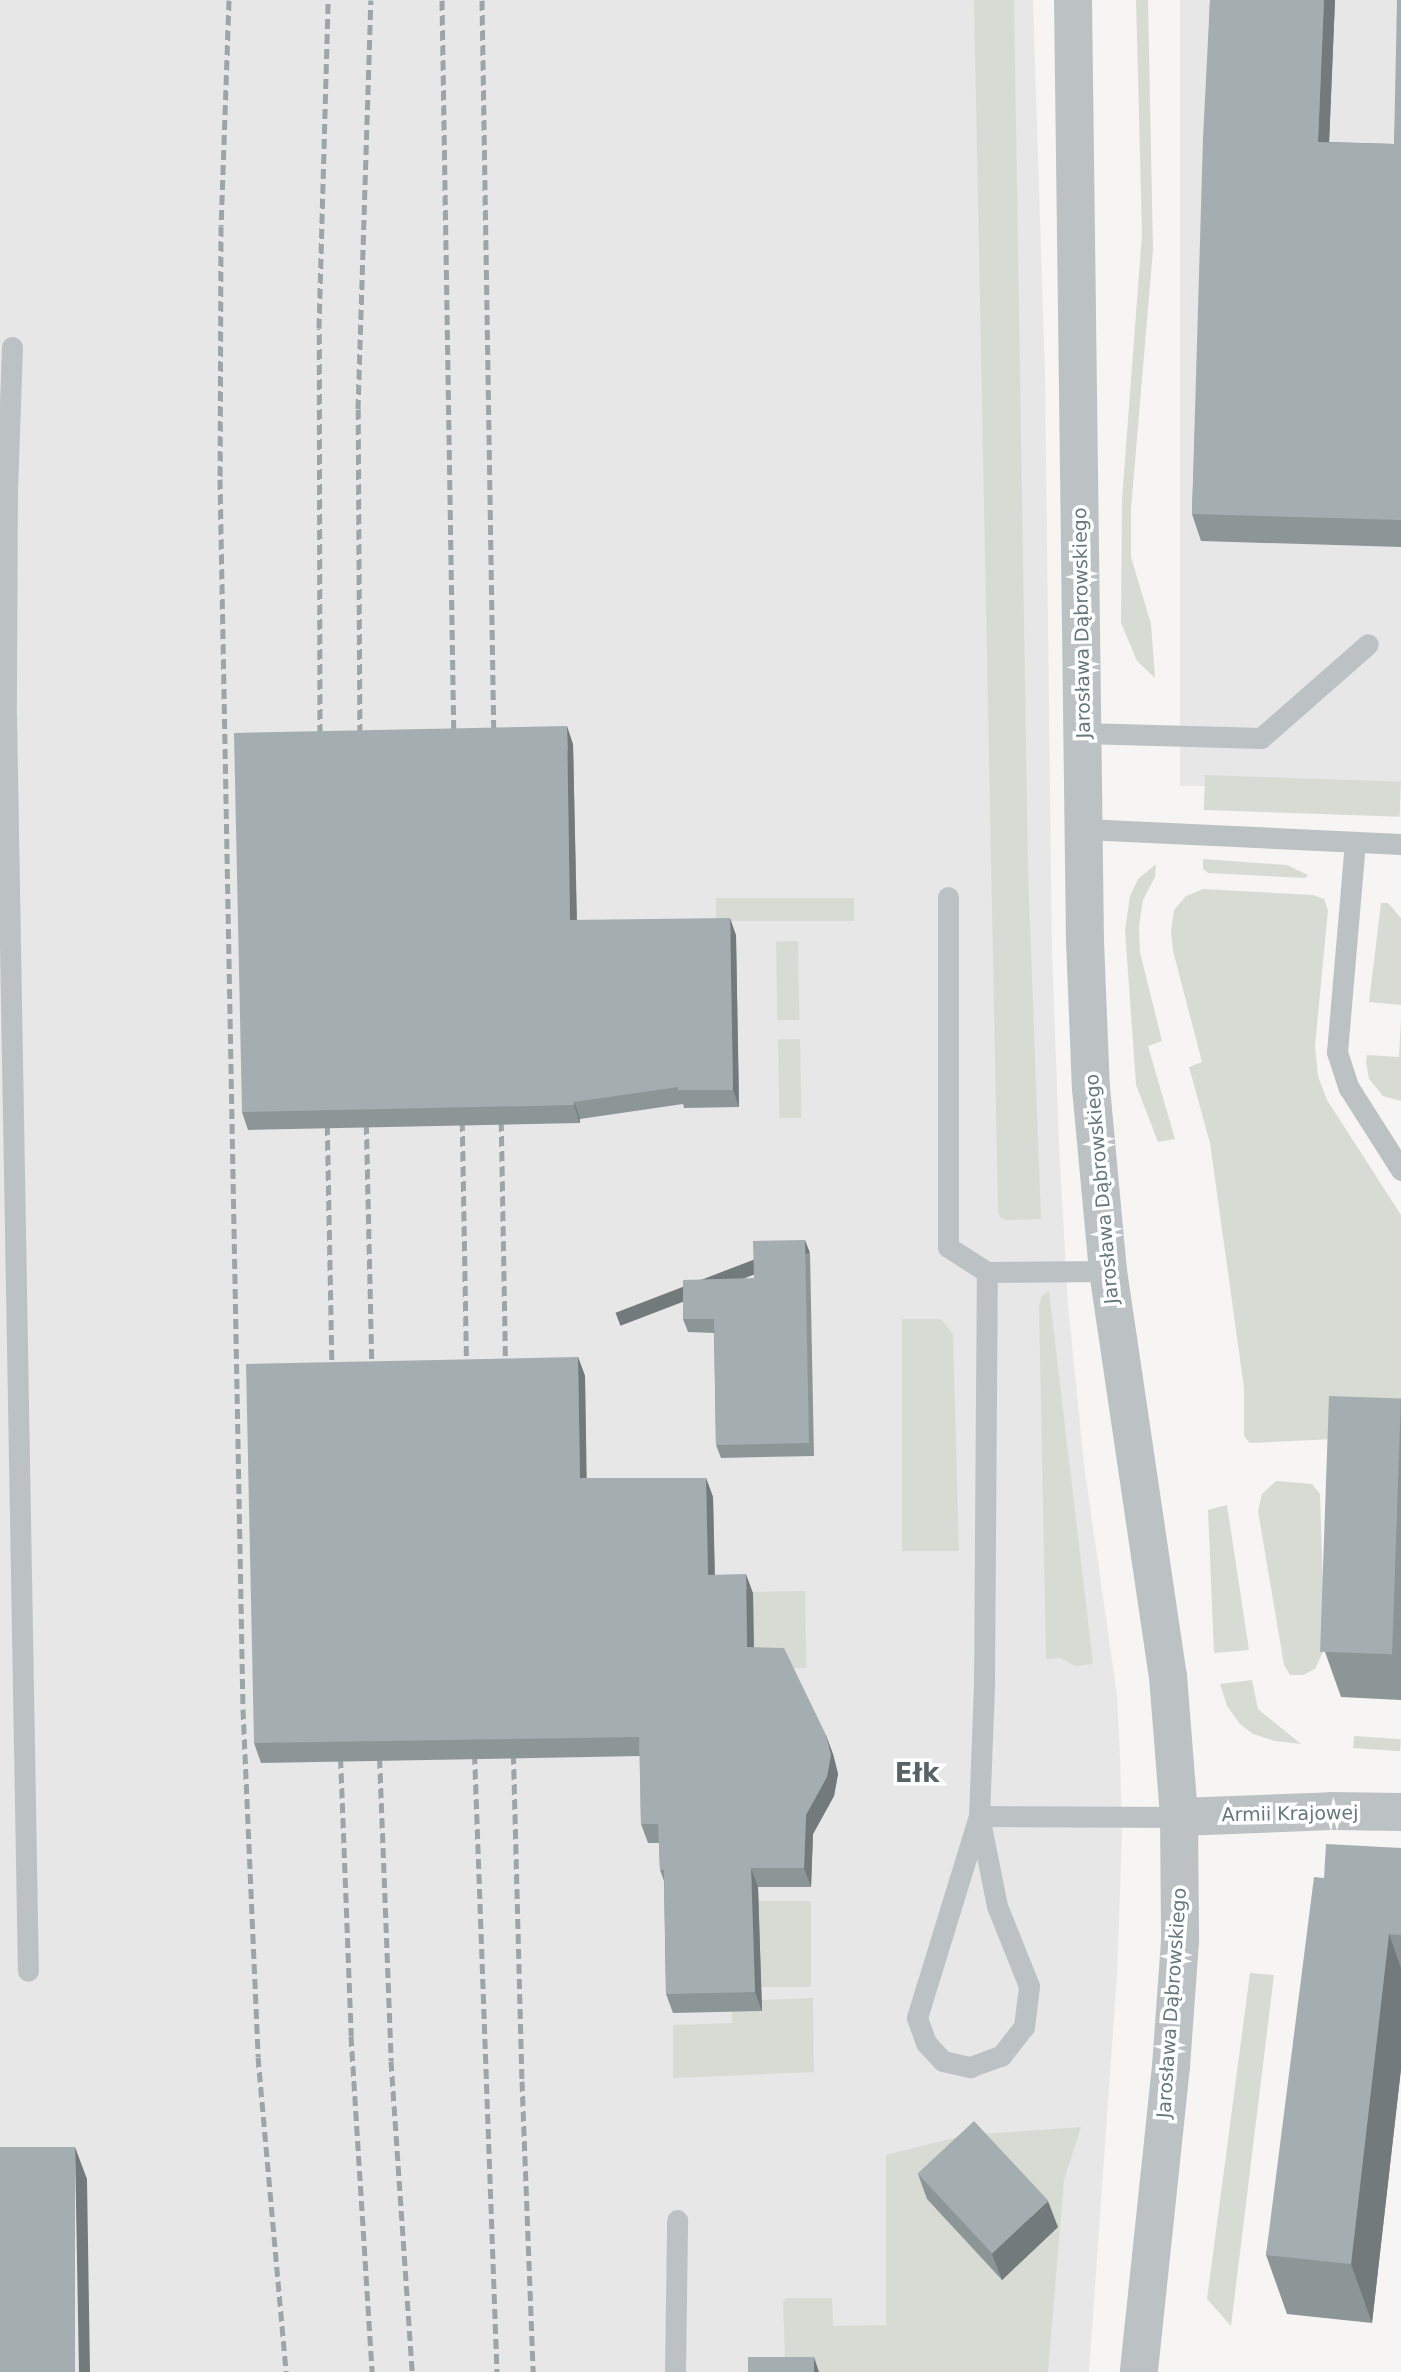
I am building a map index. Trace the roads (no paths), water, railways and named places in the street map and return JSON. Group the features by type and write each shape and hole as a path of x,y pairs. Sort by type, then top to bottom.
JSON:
{"street":[{"name":"Jarosława Dąbrowskiego","path":"1073,0 1084,830 1091,1088 1108,1271 1168,1676 1180,1817 1180,1941 1171,2066 1139,2372"},
{"name":"Armii Krajowej","path":"1180,1817 1332,1811 1401,1812"}],"lane":[{"path":"12,347 5,627 5,959 28,1971"},
{"path":"1083,733 1261,738 1368,644"},
{"path":"1084,830 1401,844"},
{"path":"1355,842 1337,1052 1349,1088 1401,1170"},
{"path":"948,897 948,1247 987,1272 1108,1271"},
{"path":"979,1816 917,2018 926,2043 943,2061 970,2067 1001,2056 1024,2027 1029,1986 997,1906 979,1816 984,1683 987,1272"},
{"path":"979,1816 1180,1817"},
{"path":"675,2372 677,2220"}],"railway":[{"path":"229,0 221,226 220,479 243,1709 258,2057 286,2372"},
{"path":"320,749 319,328 328,0"},
{"path":"360,749 358,409 371,0"},
{"path":"442,0 454,749"},
{"path":"482,0 494,745"},
{"path":"462,1106 467,1379"},
{"path":"501,1106 506,1379"},
{"path":"366,1109 372,1382"},
{"path":"327,1110 332,1382"},
{"path":"474,1739 497,2372"},
{"path":"513,1739 533,2372"},
{"path":"340,1743 351,2036 372,2372"},
{"path":"379,1743 391,2061 412,2372"}],"district":[{"name":"Ełk","path":"917,1774"}]}
